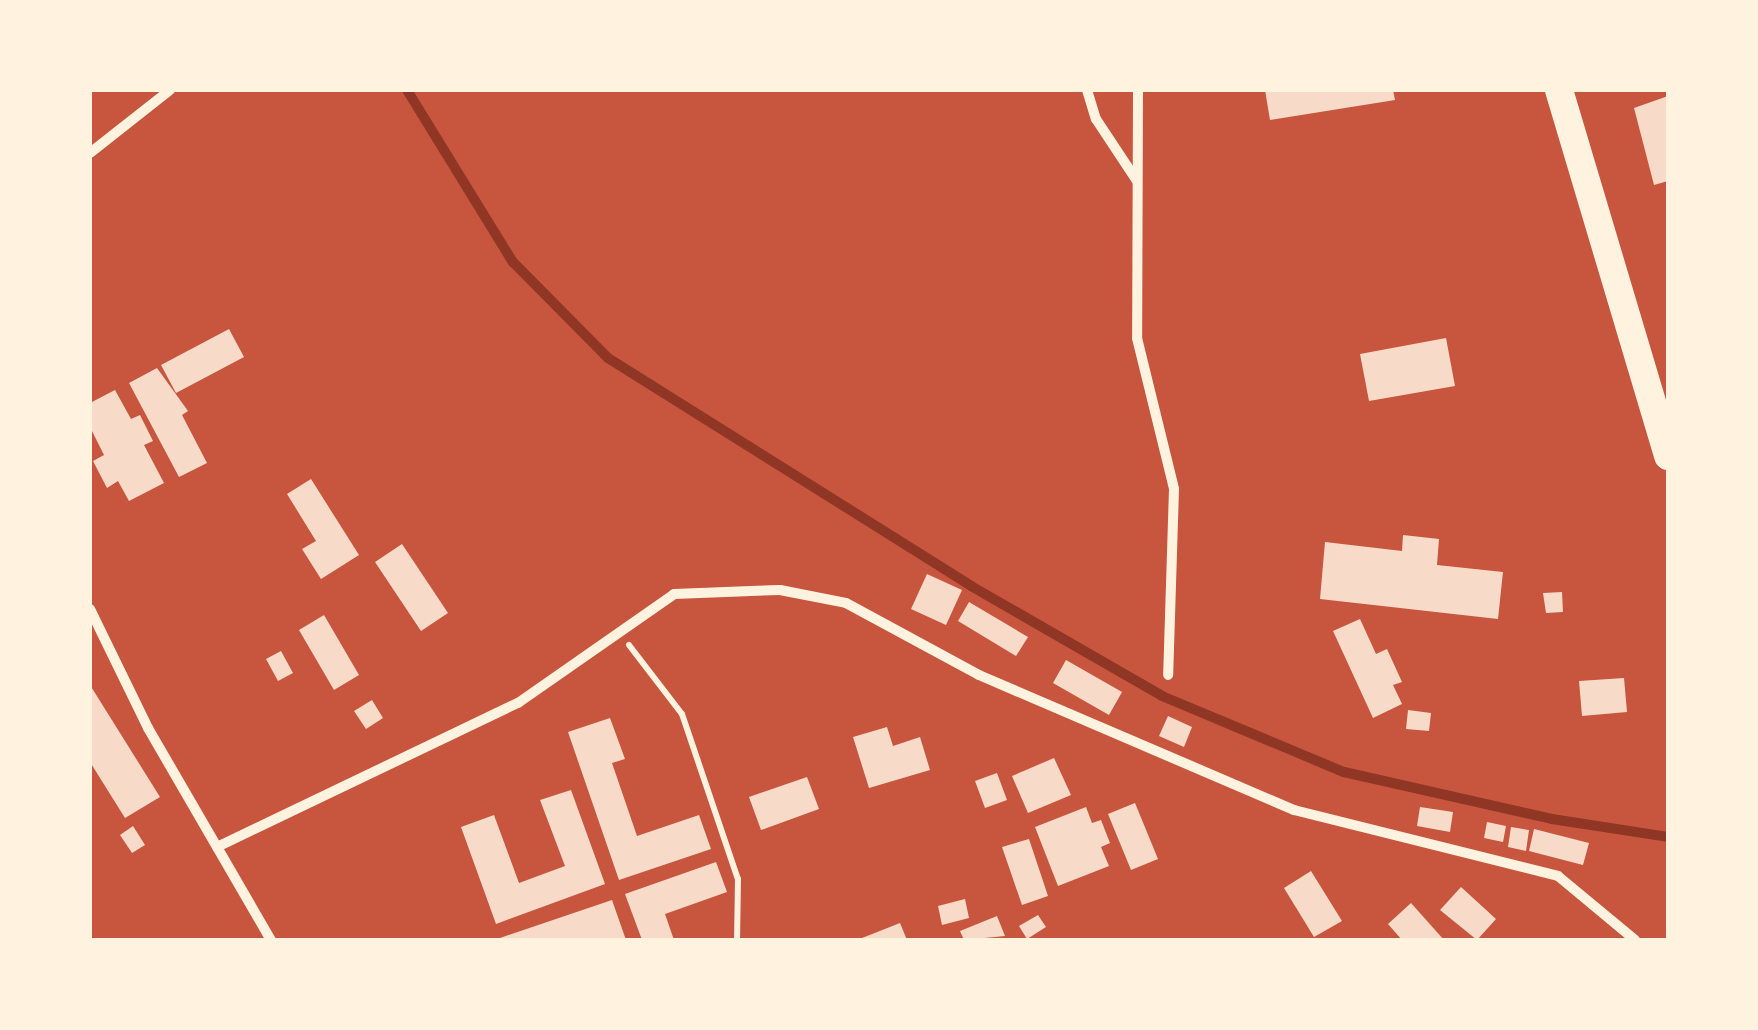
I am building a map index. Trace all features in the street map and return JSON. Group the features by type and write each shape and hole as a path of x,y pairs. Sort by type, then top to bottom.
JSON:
{"highway":[{"path":"1559,90 1660,398 1668,456"}],"street":[{"path":"90,153 170,90"},
{"path":"1087,90 1096,119 1137,182"},
{"path":"1138,90 1138,338 1174,489 1168,675"},
{"path":"217,846 518,703 674,594 780,590 846,603 979,674 1294,810 1558,876 1635,940"},
{"path":"90,609 271,940"}],"path":[{"path":"620,632 682,714 738,879 737,940"}],"building":[{"path":"1265,90 1393,90 1395,100 1270,120"},
{"path":"1668,96 1668,181 1654,185 1634,108"},
{"path":"229,329 244,357 176,393 161,365"},
{"path":"1446,338 1455,386 1369,401 1360,354"},
{"path":"157,368 188,411 182,415 207,463 179,477 129,383"},
{"path":"115,390 131,419 140,415 153,441 144,445 164,483 129,501 118,481 107,488 93,461 104,455 90,427 90,403"},
{"path":"311,479 359,555 321,579 302,549 316,541 287,494"},
{"path":"1403,535 1439,539 1437,565 1503,572 1498,619 1320,599 1325,542 1402,551"},
{"path":"402,544 448,613 421,631 375,562"},
{"path":"927,574 962,590 946,625 911,609"},
{"path":"1562,592 1563,612 1546,613 1543,593"},
{"path":"969,602 1028,637 1016,656 958,621"},
{"path":"324,615 359,675 334,690 299,630"},
{"path":"1360,619 1376,654 1387,649 1402,682 1393,685 1402,704 1373,718 1333,631"},
{"path":"281,651 293,673 278,681 266,659"},
{"path":"1066,660 1122,692 1109,715 1053,683"},
{"path":"1624,678 1627,712 1582,716 1579,681"},
{"path":"90,685 160,797 125,818 90,762"},
{"path":"372,700 383,718 366,729 354,711"},
{"path":"1408,710 1431,713 1429,731 1406,729"},
{"path":"1168,716 1192,727 1184,747 1159,736"},
{"path":"610,718 625,759 612,763 637,836 699,815 711,849 619,880 568,732"},
{"path":"887,727 893,746 920,737 930,770 869,788 853,737"},
{"path":"1054,758 1071,795 1028,813 1012,776"},
{"path":"997,773 1007,800 985,808 975,781"},
{"path":"807,777 819,809 761,830 749,797"},
{"path":"571,790 605,884 496,924 461,827 494,815 519,883 565,866 540,800"},
{"path":"1135,803 1158,859 1131,870 1108,814"},
{"path":"1086,807 1092,823 1101,820 1110,843 1101,847 1109,866 1058,886 1035,827"},
{"path":"1420,807 1453,812 1450,832 1417,826"},
{"path":"1487,822 1506,826 1503,842 1484,838"},
{"path":"133,826 145,845 132,853 120,835"},
{"path":"1511,827 1529,830 1526,851 1508,847"},
{"path":"1534,829 1589,843 1583,865 1529,851"},
{"path":"1029,839 1048,896 1022,905 1002,847"},
{"path":"716,862 727,892 665,914 674,940 642,940 625,894"},
{"path":"1311,871 1342,921 1314,937 1284,888"},
{"path":"1461,887 1496,919 1477,940 1440,910"},
{"path":"965,899 969,918 942,925 938,906"},
{"path":"612,900 626,940 497,940 497,939"},
{"path":"1411,903 1444,940 1402,940 1388,924"},
{"path":"1038,915 1046,927 1027,939 1019,926"},
{"path":"997,916 1005,936 964,940 960,931"},
{"path":"900,923 907,940 857,940"}],"waterway":[{"path":"407,90 513,262 608,358 971,586 1162,696 1344,772 1552,819 1668,837"}]}
